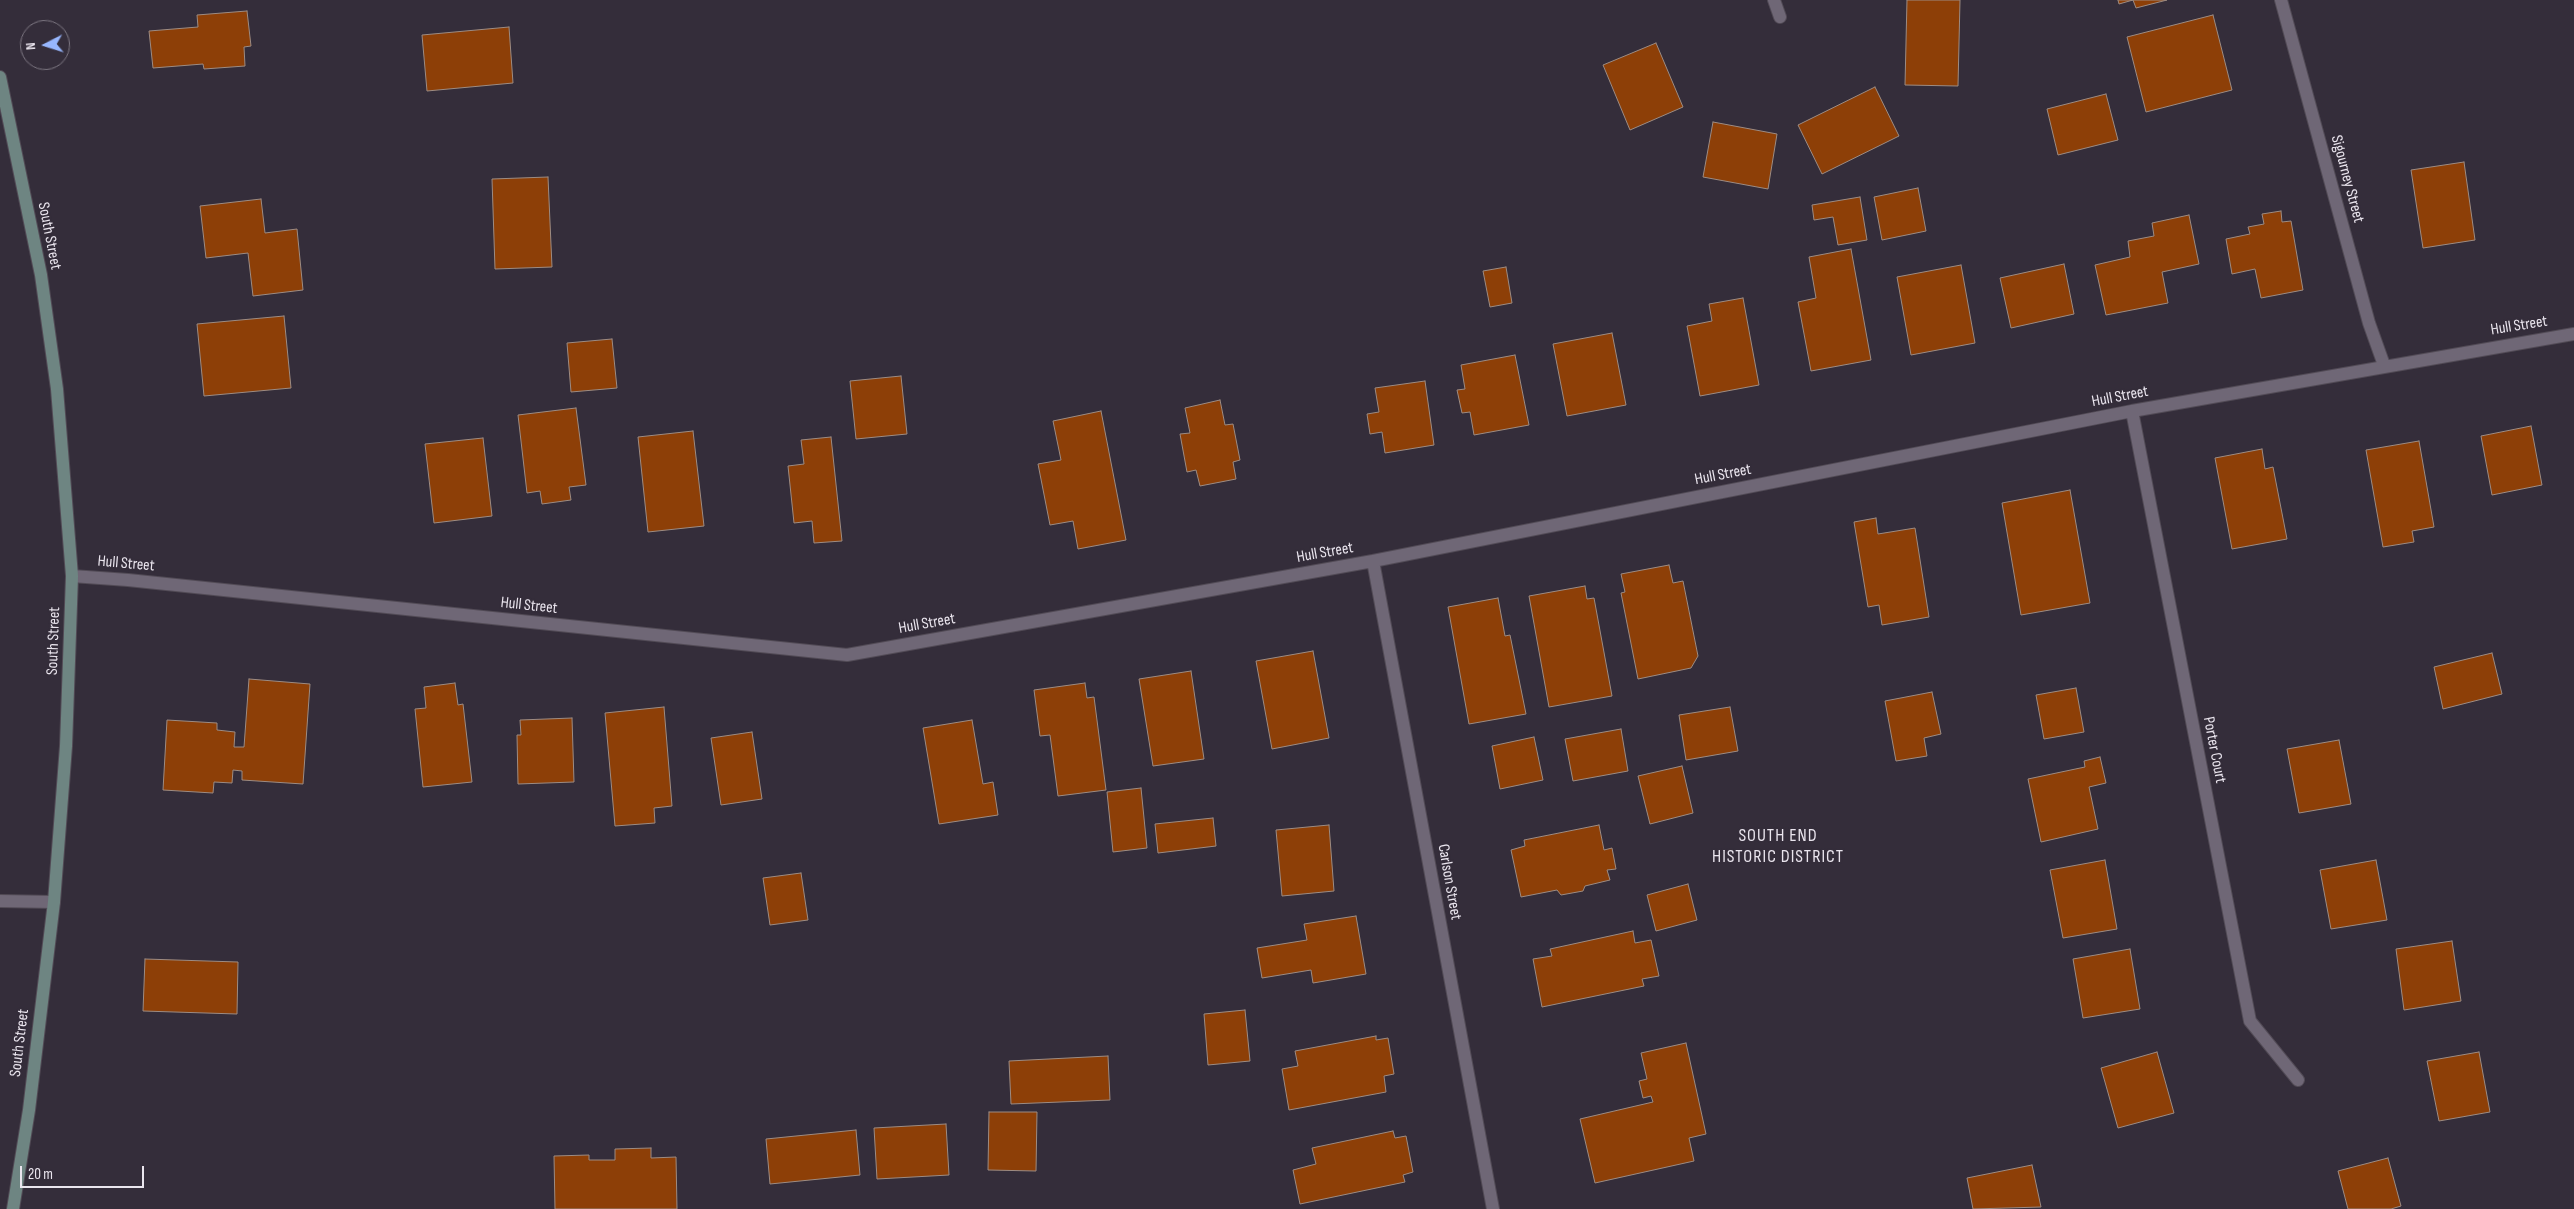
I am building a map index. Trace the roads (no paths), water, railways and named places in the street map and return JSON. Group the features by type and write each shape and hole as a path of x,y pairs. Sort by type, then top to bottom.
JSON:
{"main road":[{"name":"South Street","path":"0,76 41,275 57,389 72,576 66,746 54,902 29,1110 14,1209"}],"street":[{"path":"1774,0 1780,17"},
{"name":"Sigourney Street","path":"2281,0 2369,323 2384,365"},
{"name":"Hull Street","path":"72,576 138,581 847,655 1373,561 2132,411 2384,365 2574,334"},
{"name":"Porter Court","path":"2132,411 2250,1021 2298,1080"},
{"name":"Carlson Street","path":"1373,561 1492,1209"},
{"path":"0,901 54,902"}],"district":[{"name":"SOUTH END HISTORIC DISTRICT","path":"1778,846"}]}
